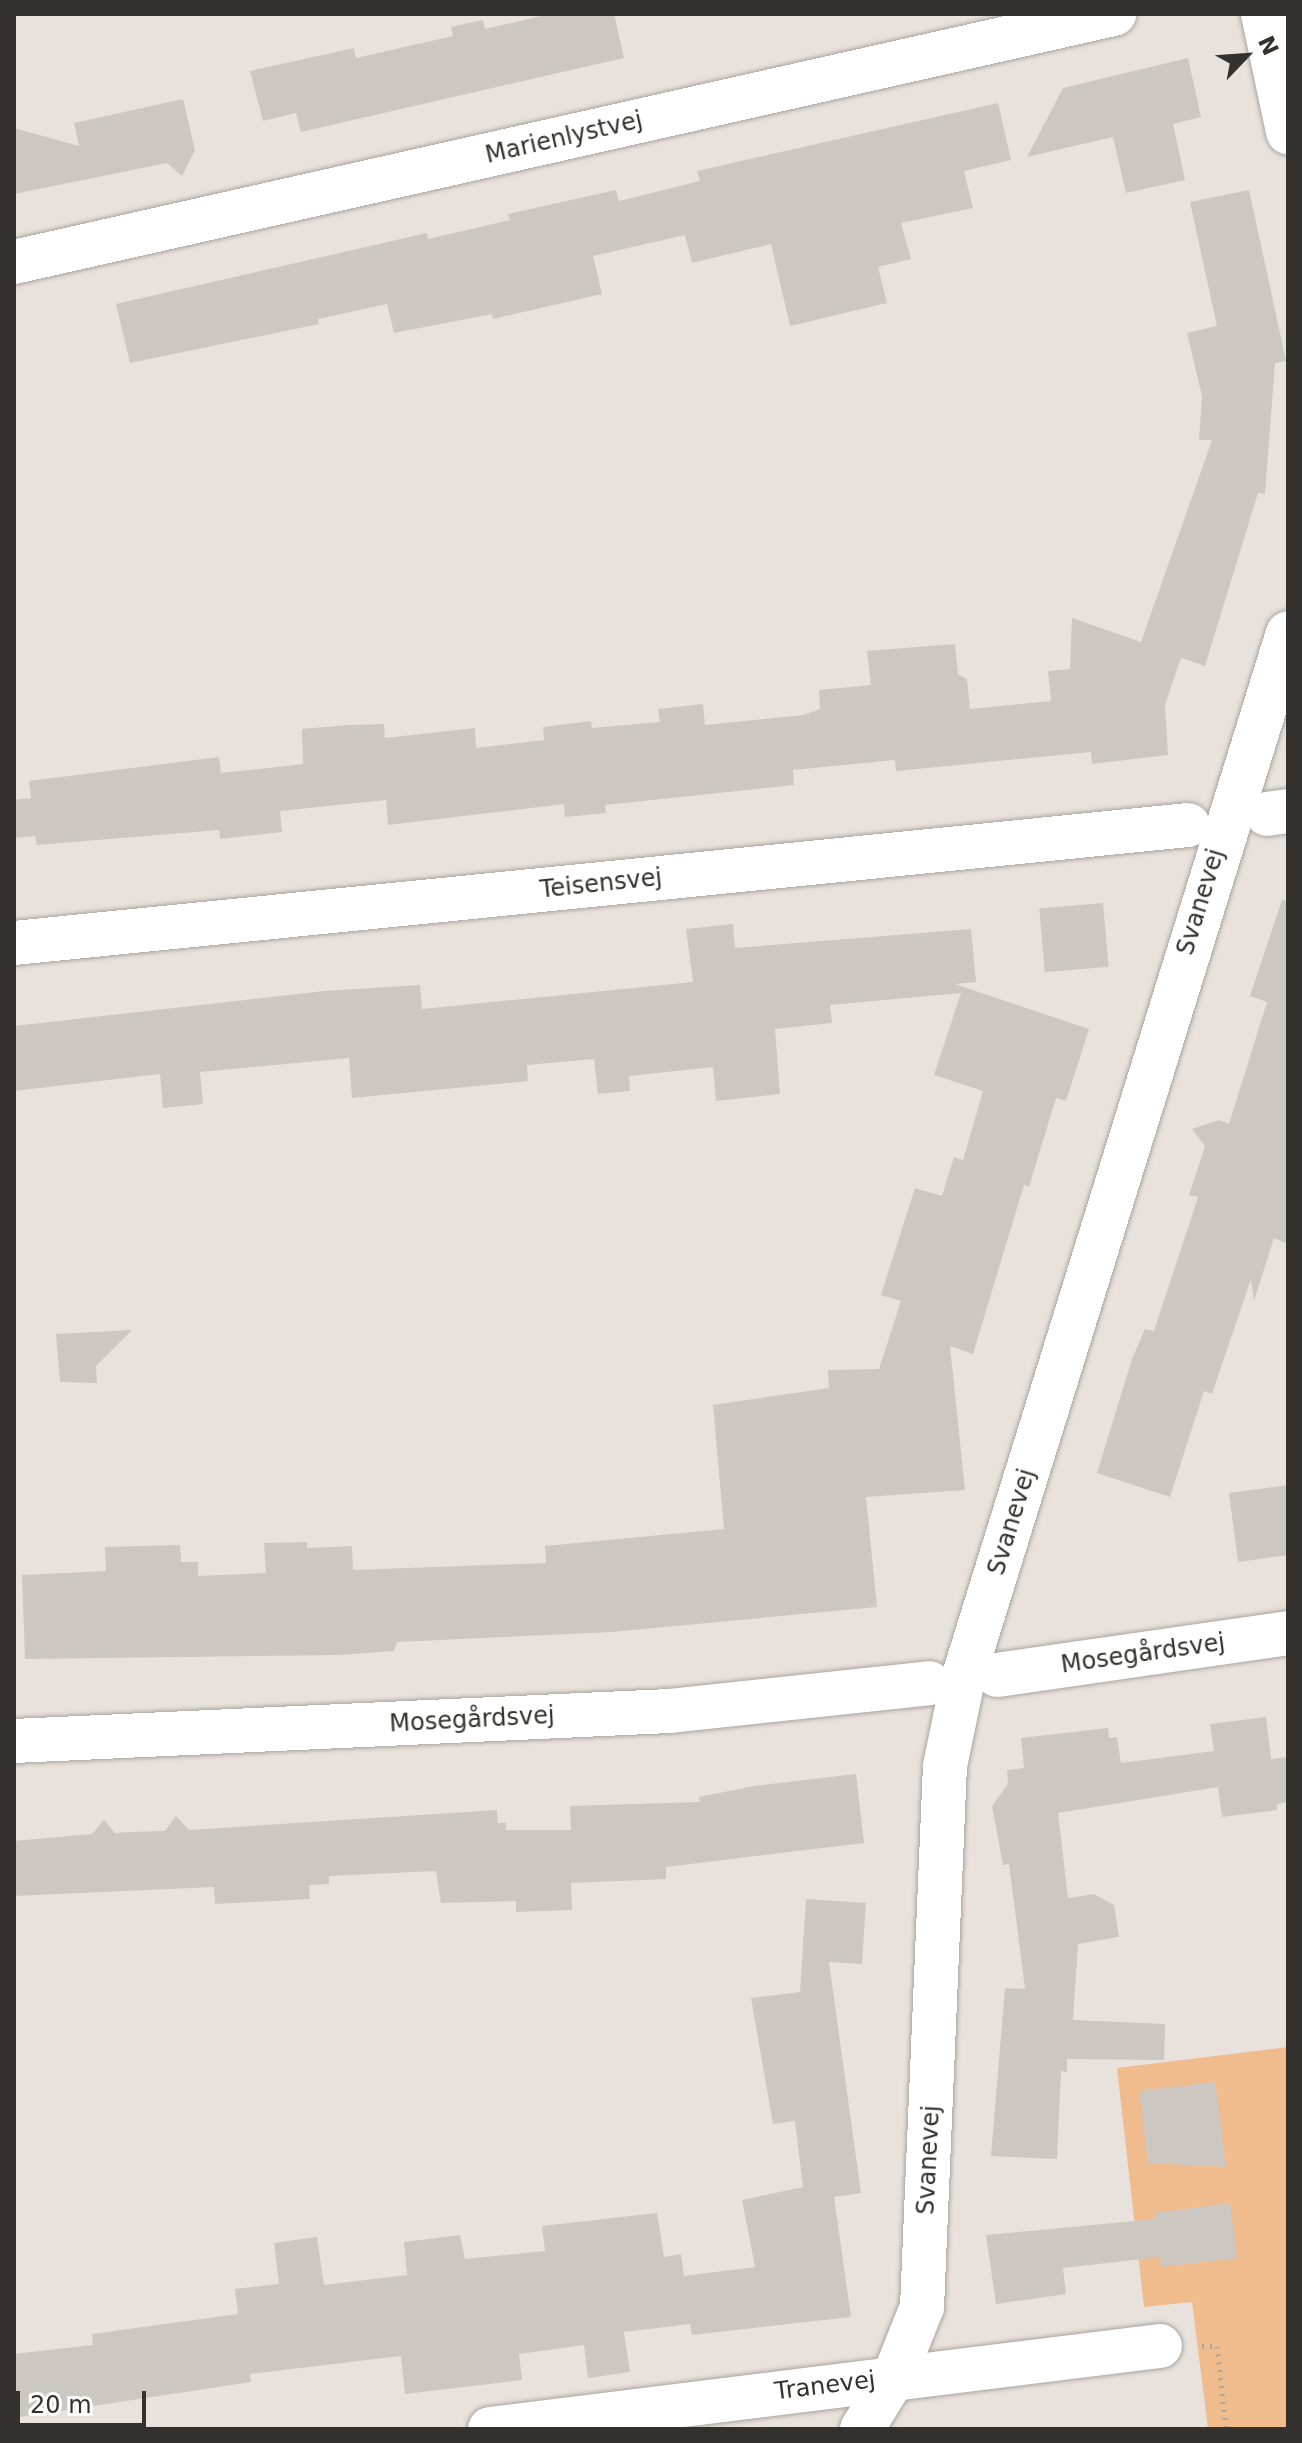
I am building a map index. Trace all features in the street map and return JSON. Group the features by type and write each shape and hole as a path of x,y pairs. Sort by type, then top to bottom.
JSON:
{"street":[{"name":"Marienlystvej","path":"14,262 1114,14"},
{"path":"1263,14 1288,132"},
{"name":"Svanevej","path":"862,2429 894,2377 922,2307 945,1766 963,1679 1288,633"},
{"name":"Teisensvej","path":"14,943 1188,825"},
{"name":"Mosegårdsvej","path":"997,1675 1288,1633"},
{"name":"Mosegårdsvej","path":"14,1741 669,1711 929,1683"},
{"name":"Tranevej","path":"490,2429 1160,2346"}],"path":[{"path":"1160,2346 1217,2346 1226,2429"}],"shaded area":[{"path":"1288,2047 1288,2429 1208,2429 1192,2302 1144,2307 1117,2068"}],"building":[{"path":"550,14 614,14 624,58 301,132 296,113 263,121 250,71 354,48 356,58 453,36 451,27 483,20 485,29"},
{"path":"1188,58 1201,117 1173,124 1185,180 1126,193 1113,137 1027,157 1063,88"},
{"path":"183,99 195,150 182,176 167,163 14,194 14,128 79,146 74,123"},
{"path":"998,103 1011,160 964,171 973,208 901,223 911,259 878,267 887,303 790,326 771,244 692,263 685,235 593,256 602,294 493,319 492,314 394,333 387,304 318,319 319,324 130,363 116,304 427,233 428,239 510,220 508,214 616,190 619,201 700,181 697,171"},
{"path":"1249,190 1286,361 1275,363 1265,494 1258,493 1205,666 1181,658 1165,705 1168,755 1092,764 1091,752 896,771 895,760 793,770 794,785 605,805 606,813 565,817 564,804 388,825 386,800 280,811 282,832 220,839 219,830 37,845 35,836 14,838 14,800 31,798 29,781 219,757 221,773 303,764 302,729 348,725 384,724 385,738 475,728 476,748 544,740 543,727 591,721 592,728 660,722 658,709 703,704 705,725 803,715 820,709 819,690 871,685 867,651 955,644 958,674 967,679 970,709 1051,701 1048,671 1070,669 1072,618 1141,642 1212,440 1199,440 1202,396 1187,333 1217,326 1190,202"},
{"path":"1282,900 1288,901 1288,1244 1274,1238 1254,1301 1251,1279 1212,1394 1204,1391 1170,1497 1097,1473 1132,1359 1145,1329 1154,1331 1198,1197 1189,1195 1205,1146 1192,1129 1219,1120 1229,1124 1267,1002 1250,996"},
{"path":"1103,903 1109,967 1045,972 1039,909"},
{"path":"733,924 735,948 971,929 976,982 955,984 1089,1029 1066,1101 1056,1098 1029,1187 1024,1185 973,1354 950,1346 965,1490 866,1497 877,1607 612,1632 397,1642 394,1651 340,1655 25,1659 22,1575 106,1571 105,1547 180,1545 181,1562 198,1562 198,1576 266,1573 264,1543 307,1542 307,1548 352,1546 353,1570 546,1563 545,1546 724,1529 713,1405 829,1388 828,1370 879,1369 901,1301 881,1295 915,1188 942,1196 954,1157 963,1160 983,1091 934,1075 961,993 830,1005 832,1023 775,1029 780,1094 716,1101 713,1067 629,1076 630,1091 598,1094 594,1059 527,1065 528,1081 352,1098 349,1058 200,1072 203,1104 163,1108 160,1074 14,1091 14,1026 324,991 420,985 422,1009 693,982 686,929"},
{"path":"132,1330 96,1366 97,1383 60,1382 56,1334"},
{"path":"1288,1485 1288,1555 1238,1562 1229,1493"},
{"path":"1266,1717 1271,1759 1288,1757 1288,1802 1277,1804 1277,1810 1222,1817 1218,1787 1058,1813 1068,1898 1094,1894 1114,1905 1119,1937 1078,1944 1073,2020 1165,2024 1164,2060 1067,2059 1067,2072 1061,2071 1057,2159 991,2156 1005,1988 1025,1989 1009,1864 1003,1865 992,1806 1008,1784 1007,1770 1024,1768 1021,1738 1108,1728 1109,1738 1117,1737 1121,1763 1214,1751 1210,1724"},
{"path":"856,1774 864,1843 666,1867 666,1879 571,1883 572,1910 516,1912 516,1901 441,1903 436,1871 329,1876 329,1884 309,1885 310,1899 215,1904 214,1887 14,1896 14,1841 92,1834 104,1820 115,1833 165,1831 176,1816 189,1830 497,1810 498,1823 506,1823 506,1830 571,1830 570,1806 700,1802 699,1797 754,1786"},
{"path":"806,1899 866,1903 862,1964 829,1962 861,2193 834,2197 851,2317 692,2335 690,2324 624,2332 630,2372 588,2378 584,2345 519,2354 522,2380 405,2394 401,2356 250,2374 251,2382 14,2418 14,2354 93,2345 92,2334 238,2314 235,2289 279,2284 274,2243 317,2237 324,2285 407,2275 404,2242 460,2235 465,2259 545,2251 542,2226 657,2213 664,2257 681,2254 684,2276 755,2267 742,2200 803,2187 795,2121 773,2124 751,1998 800,1992"},
{"path":"1215,2082 1226,2167 1148,2163 1139,2091"},
{"path":"1230,2203 1237,2258 1161,2267 1160,2257 1063,2268 1066,2294 996,2304 986,2235 1155,2219 1154,2213"}]}
